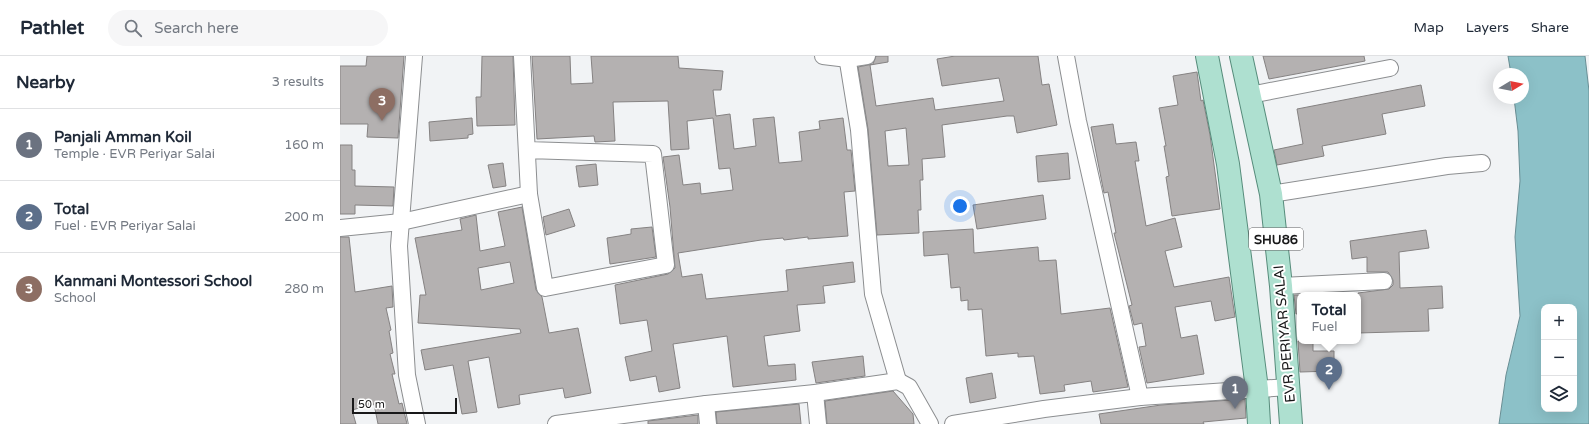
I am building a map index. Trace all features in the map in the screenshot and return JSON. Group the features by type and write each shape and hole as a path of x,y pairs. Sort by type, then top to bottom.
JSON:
{"main road":[{"name":"SHU86","path":"1207,56 1228,164 1257,389 1258,424"},
{"name":"EVR PERIYAR SALAI","path":"1241,56 1271,194 1281,286 1291,424"}],"street":[{"path":"414,56 400,246 407,375 417,424"},
{"path":"522,56 529,194 545,288 666,265 653,154 527,150"},
{"path":"823,56 867,56"},
{"path":"1066,56 1078,121 1140,397"},
{"path":"848,57 859,130 873,294 898,381"},
{"path":"1250,95 1390,68"},
{"path":"1271,194 1447,166 1482,163"},
{"path":"340,228 401,222 529,194"},
{"path":"1281,286 1384,281"},
{"path":"556,424 706,404 815,393 898,381 909,388 930,424"},
{"path":"954,424 1045,417 1140,397 1288,387"},
{"path":"815,393 818,424"},
{"path":"706,404 708,424"}],"water":[{"path":"1508,56 1585,56 1589,91 1589,424 1499,424 1506,375 1520,316 1515,237 1520,181 1518,131 1515,104 1529,104 1529,68 1510,68"}],"building":[{"path":"367,56 404,56 398,138 367,137 368,124 340,124 340,66 366,66"},
{"path":"482,56 513,56 515,125 477,126 476,97 481,97"},
{"path":"532,56 570,56 571,84 593,83 591,56 678,56 679,68 723,71 721,90 713,90 716,116 730,114 734,149 756,146 753,119 774,117 779,163 802,161 799,132 820,129 819,121 843,118 847,150 851,150 855,191 844,192 848,236 761,240 678,253 682,277 702,274 706,299 788,291 786,270 853,262 855,282 823,286 825,303 797,305 800,331 764,336 768,366 795,364 796,380 733,387 727,336 673,344 680,388 659,392 656,376 630,381 625,357 652,351 647,320 620,324 615,285 668,274 675,268 670,207 663,157 679,155 683,185 700,183 701,194 733,190 730,168 719,169 713,118 687,121 689,149 671,150 668,101 613,102 615,141 595,142 594,136 537,139"},
{"path":"876,56 888,56 888,62 870,65 876,106 933,98 935,110 1004,101 999,78 942,86 937,59 955,56 1038,56 1042,85 1049,84 1057,125 1017,133 1014,116 1007,116 942,125 945,157 922,159 923,180 920,180 921,210 918,210 919,233 877,235 868,129 858,67 873,64","holes":["906,128 909,165 888,166 885,131"]},
{"path":"1263,56 1364,56 1365,61 1269,79"},
{"path":"1197,72 1201,101 1203,100 1210,135 1220,209 1172,216 1166,177 1169,176 1164,146 1166,146 1159,108 1178,105 1173,76"},
{"path":"1421,85 1425,106 1382,114 1386,134 1322,146 1324,156 1277,165 1274,150 1303,144 1297,109"},
{"path":"472,118 473,134 468,135 468,138 430,141 429,122"},
{"path":"1113,124 1116,144 1136,142 1139,161 1135,161 1146,226 1175,218 1182,247 1165,251 1174,287 1229,277 1235,317 1215,321 1211,301 1175,307 1181,338 1197,335 1204,374 1147,383 1139,347 1146,346 1142,323 1134,325 1129,306 1132,305 1114,233 1116,233 1108,192 1104,193 1091,127"},
{"path":"340,145 352,145 352,170 355,170 355,186 394,187 393,206 355,205 355,214 340,214"},
{"path":"1068,153 1070,179 1038,182 1036,156"},
{"path":"503,163 506,186 493,188 488,165"},
{"path":"596,164 598,185 579,187 576,166"},
{"path":"1043,195 1046,219 977,229 973,205"},
{"path":"522,207 536,290 542,297 549,333 578,328 591,393 565,398 563,388 519,395 520,404 498,408 489,357 468,361 477,412 462,414 453,365 425,370 421,350 521,333 520,329 418,323 420,295 426,295 415,238 462,230 460,219 476,215 480,251 505,246 498,212","holes":["510,262 514,283 481,290 478,268"]},
{"path":"569,209 575,226 546,235 543,217"},
{"path":"652,227 656,257 610,264 607,238 631,234 631,229"},
{"path":"973,229 974,253 1038,247 1039,261 1056,260 1061,314 1110,308 1128,387 1093,392 1091,381 1064,385 1065,391 1040,394 1034,356 1018,357 1018,353 986,356 982,309 968,310 968,300 961,301 960,287 951,288 948,254 924,256 923,232"},
{"path":"1426,230 1429,248 1399,252 1400,288 1442,286 1443,308 1428,309 1429,331 1361,333 1361,293 1389,289 1393,285 1393,280 1388,272 1367,272 1367,257 1352,259 1350,241"},
{"path":"340,237 349,237 355,292 392,286 393,307 386,308 391,330 389,331 393,353 390,354 395,374 392,374 399,404 402,403 407,424 378,424 374,404 352,410 356,424 340,424"},
{"path":"1294,295 1297,295 1296,314"},
{"path":"1298,344 1313,344 1313,351 1334,351 1334,371 1300,372"},
{"path":"863,356 865,376 816,383 812,362"},
{"path":"992,373 996,398 970,403 966,378"},
{"path":"893,391 913,414 914,424 827,424 825,401"},
{"path":"1245,399 1246,418 1203,422 1204,424 1101,424 1099,414 1161,405"},
{"path":"799,404 801,424 717,424 716,412"},
{"path":"698,415 698,424 648,424 648,421"}],"place":[{"name":"Kanmani Montessori School","path":"382,121"},
{"name":"Total","path":"1329,390"},
{"name":"Panjali Amman Koil","path":"1235,409"}]}
